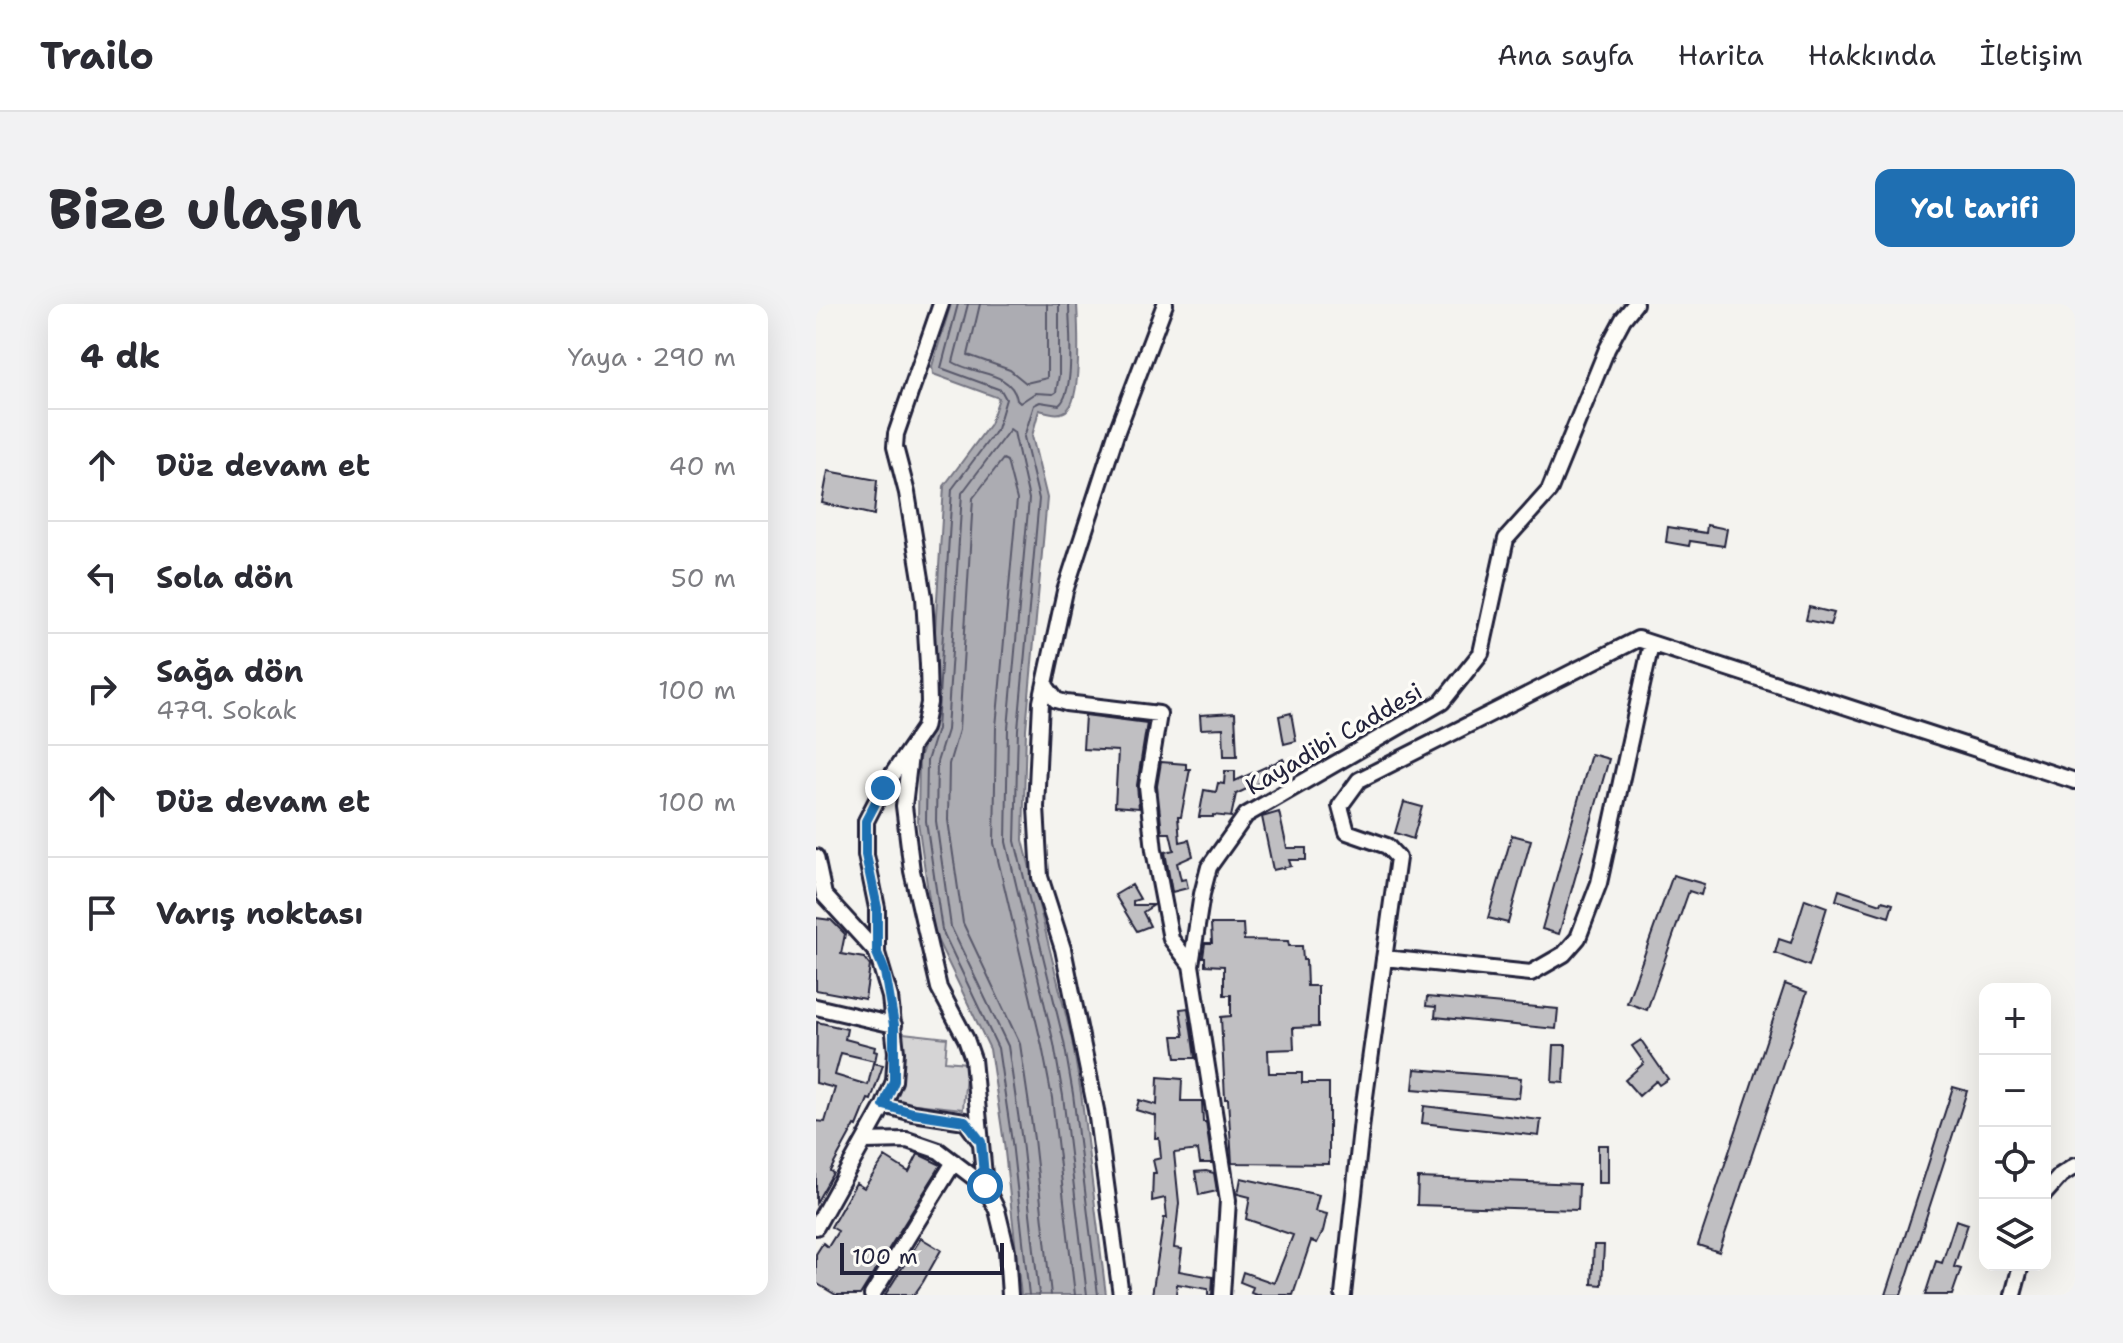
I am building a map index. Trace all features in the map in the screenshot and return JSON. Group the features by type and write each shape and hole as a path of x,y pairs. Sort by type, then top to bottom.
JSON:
{"street":[{"path":"877,953 877,908 866,855 866,821 883,788 924,728 929,703 924,597 907,493 895,447 896,434 941,304"},
{"path":"1121,1295 1096,1110 1063,949 1040,877 1036,807 1041,702 1065,591 1117,431 1165,304"},
{"name":"Kayadibi Caddesi","path":"1222,1295 1228,1200 1191,965 1209,867 1246,815 1442,702 1481,653 1506,539 1549,491 1607,349 1635,304"},
{"path":"1343,1295 1363,1111 1398,858 1387,846 1347,832 1340,806 1359,780 1638,639 2075,781"},
{"path":"1384,958 1531,973 1564,954 1578,938 1599,883 1651,644"},
{"path":"1045,685 1056,700 1066,703 1159,714 1147,786 1154,850 1171,939 1191,965"},
{"path":"911,747 904,806 912,871 939,988 973,1059 985,1186 997,1210 1007,1251 1010,1295"},
{"path":"816,857 820,897 877,953 885,972 894,1025 894,1081 865,1141 816,1227"},
{"path":"816,1007 894,1025"},
{"path":"884,1105 965,1121 981,1142"},
{"path":"865,1141 907,1140 939,1151 985,1186"},
{"path":"872,1295 954,1162"},
{"path":"2051,1186 2075,1166"},
{"path":"2013,1295 2019,1271"}],"shaded area":[{"path":"903,1033 947,1038 945,1061 967,1063 963,1109 896,1102"}],"water":[{"path":"951,304 1077,304 1078,359 1072,402 1062,413 1039,410 1032,436 1047,498 1026,729 1023,840 1072,1040 1106,1295 1021,1295 990,1049 934,933 918,822 919,759 929,729 944,486 990,424 999,398 933,374 932,366"}],"building":[{"path":"828,471 877,480 874,515 822,503"},
{"path":"1707,525 1727,529 1724,546 1690,541 1689,546 1666,542 1668,527 1706,533"},
{"path":"1809,607 1834,613 1830,625 1806,620"},
{"path":"1235,713 1237,756 1224,756 1223,728 1201,729 1200,715"},
{"path":"1291,713 1296,741 1284,744 1279,716"},
{"path":"1085,715 1147,723 1137,785 1139,808 1115,806 1118,751 1083,749"},
{"path":"1591,754 1609,759 1559,934 1542,929"},
{"path":"1283,759 1289,769 1236,794 1231,817 1199,817 1204,790 1216,792 1218,783 1224,784 1225,771 1235,771 1235,781"},
{"path":"1161,762 1186,764 1186,769 1190,769 1181,817 1178,817 1180,842 1189,840 1193,856 1177,863 1181,880 1186,879 1188,888 1172,892 1165,852 1174,850 1170,833 1162,833 1157,786"},
{"path":"1404,802 1422,807 1413,839 1395,833"},
{"path":"1279,812 1287,848 1306,848 1306,860 1289,860 1291,866 1273,870 1262,817"},
{"path":"1512,835 1531,840 1508,923 1488,918"},
{"path":"1673,875 1704,884 1701,895 1689,891 1647,1010 1627,1003"},
{"path":"1132,885 1140,899 1133,901 1133,905 1154,905 1143,912 1150,926 1137,931 1115,895"},
{"path":"1839,890 1881,904 1882,901 1893,904 1889,917 1836,900"},
{"path":"1805,899 1827,907 1809,966 1775,953 1779,939 1791,943"},
{"path":"816,918 831,920 845,934 841,954 864,958 870,966 865,999 816,990"},
{"path":"1211,924 1243,924 1244,940 1288,941 1289,946 1302,946 1307,986 1318,986 1318,1027 1293,1028 1294,1049 1268,1050 1269,1073 1302,1073 1302,1083 1329,1083 1329,1164 1232,1163 1221,1017 1231,1016 1231,995 1224,995 1224,966 1205,965 1205,943 1212,943"},
{"path":"1785,984 1807,992 1719,1252 1698,1245"},
{"path":"1427,997 1558,1009 1556,1029 1435,1017 1436,1007 1426,1006"},
{"path":"1188,1008 1195,1058 1176,1058 1173,1036 1184,1036 1180,1009"},
{"path":"817,1022 847,1029 845,1039 875,1047 874,1051 877,1052 875,1061 841,1053 835,1075 868,1085 873,1063 883,1065 871,1100 868,1099 816,1203 816,1121 825,1122 835,1088 816,1083"},
{"path":"1641,1040 1668,1079 1659,1085 1656,1081 1639,1096 1625,1080 1644,1063 1632,1046"},
{"path":"1554,1045 1566,1045 1564,1083 1552,1082"},
{"path":"1415,1069 1521,1078 1519,1098 1413,1089"},
{"path":"1158,1077 1182,1079 1181,1101 1202,1101 1212,1163 1200,1163 1198,1150 1174,1153 1179,1203 1174,1248 1182,1249 1179,1271 1213,1277 1212,1295 1208,1295 1208,1289 1177,1284 1176,1295 1152,1295 1164,1218 1167,1218 1165,1198 1152,1201 1153,1173 1156,1173 1153,1160 1161,1158 1159,1138 1155,1138 1156,1116 1136,1110 1139,1100 1157,1105"},
{"path":"1953,1087 1967,1091 1901,1295 1886,1295"},
{"path":"1424,1106 1541,1120 1539,1136 1422,1123"},
{"path":"1598,1145 1608,1145 1608,1183 1598,1183"},
{"path":"918,1154 941,1165 860,1295 836,1295 816,1283 816,1254 823,1243 828,1247 838,1231 831,1227 856,1183 864,1188 885,1157 909,1172"},
{"path":"1195,1172 1214,1173 1217,1191 1199,1195"},
{"path":"1241,1178 1319,1195 1315,1211 1327,1214 1323,1231 1317,1243 1311,1241 1293,1295 1256,1295 1251,1293 1253,1287 1240,1282 1243,1272 1274,1283 1293,1235 1246,1219 1250,1197 1238,1194"},
{"path":"1418,1178 1579,1184 1578,1210 1417,1205"},
{"path":"1956,1220 1968,1224 1954,1267 1961,1269 1952,1295 1925,1295 1936,1261 1942,1263"},
{"path":"921,1238 941,1250 923,1282 914,1295 885,1295"},
{"path":"1594,1245 1604,1245 1602,1285 1592,1284"}],"route":[{"path":"883,788 866,821 866,855 877,908 877,953 890,997 896,1052 894,1081 884,1105 965,1121 981,1142 985,1186"}]}
